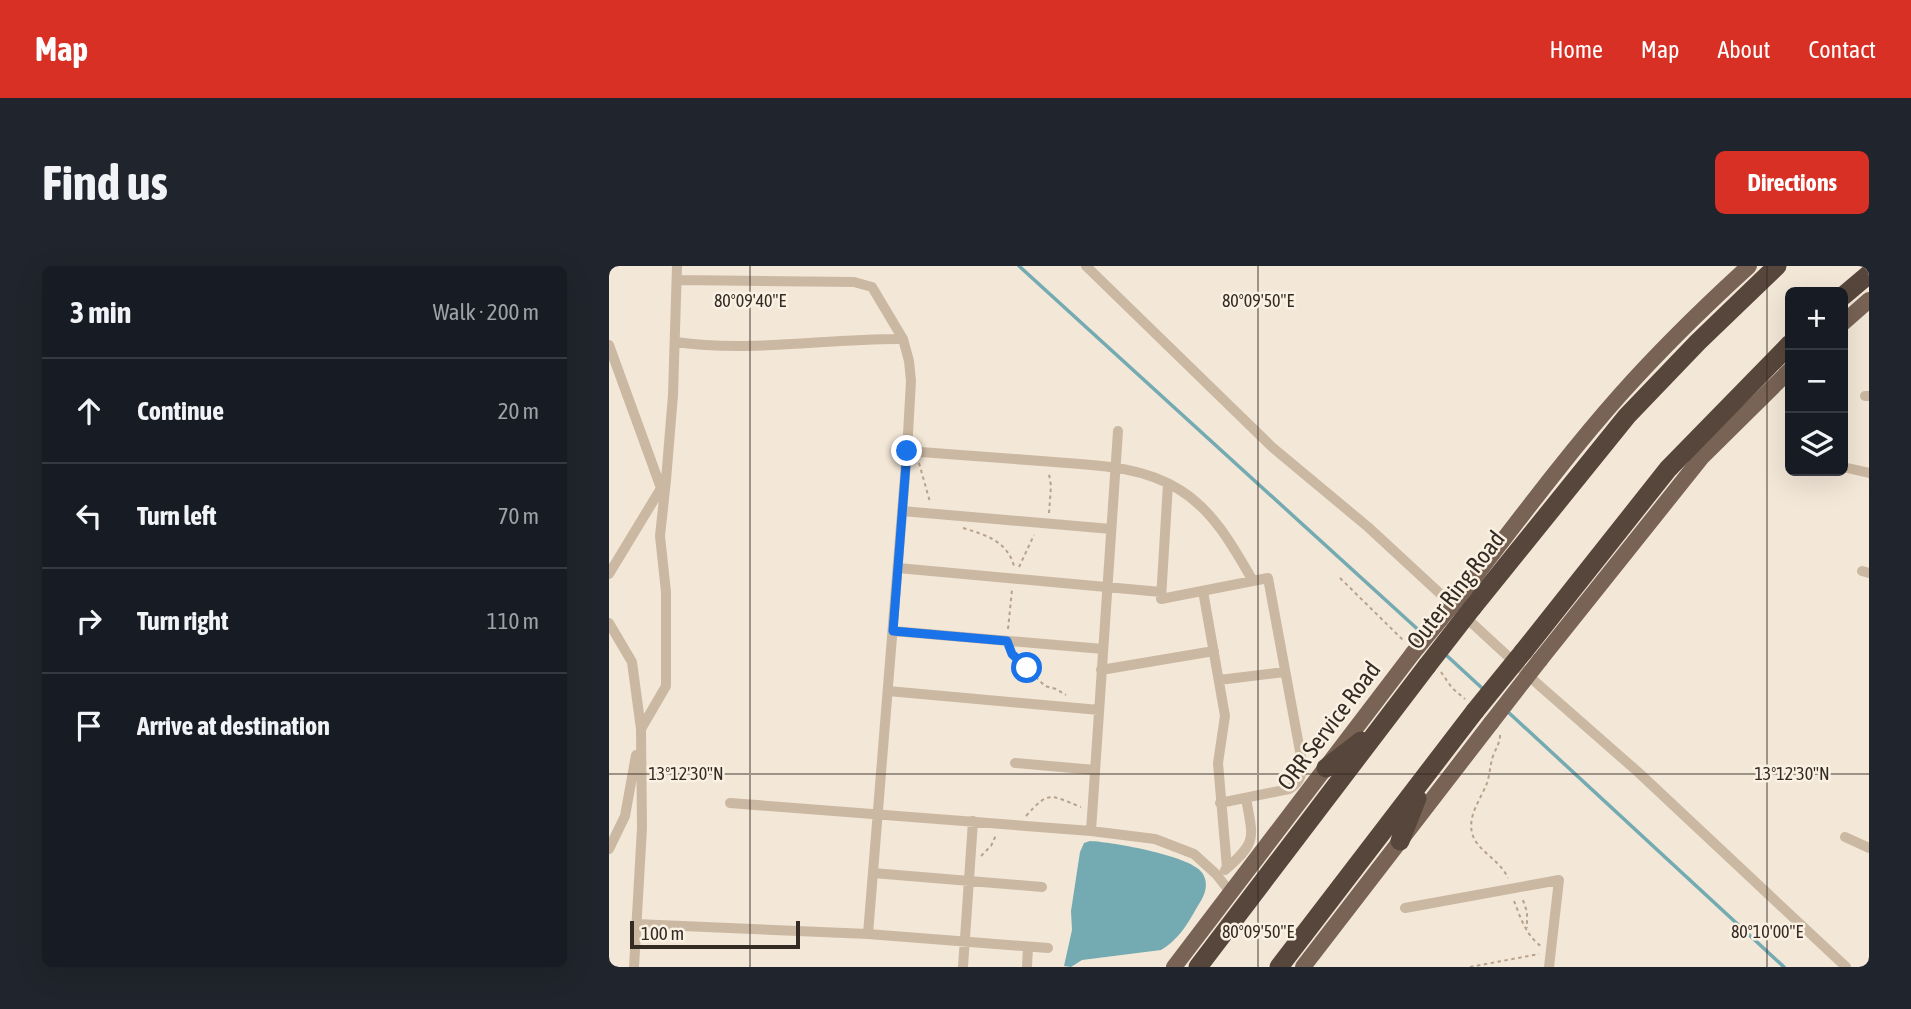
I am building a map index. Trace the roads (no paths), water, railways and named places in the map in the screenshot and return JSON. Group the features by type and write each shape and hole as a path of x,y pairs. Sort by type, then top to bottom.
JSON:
{"highway":[{"name":"Outer Ring Road","path":"1198,967 1382,725 1420,660 1468,600 1627,416 1707,332 1777,266"},
{"path":"1848,292 1869,274"},
{"path":"1279,967 1425,777 1483,717 1532,656 1668,469 1785,349"},
{"path":"1326,768 1382,725"},
{"path":"1400,841 1425,777"}],"main road":[{"path":"1468,600 1531,504 1621,394 1695,316 1749,266"},
{"path":"1848,319 1869,300"},
{"path":"1532,656 1702,457 1785,375"},
{"name":"ORR Service Road","path":"1174,967 1326,768 1420,660"},
{"path":"1303,967 1400,841 1483,717"}],"street":[{"path":"609,849 625,816 641,729 666,686 666,592 660,536 675,342 677,266"},
{"path":"1086,266 1272,447 1368,527 1540,687 1638,772 1846,967"},
{"path":"678,280 855,282 872,287 903,339 911,381 907,451 868,934"},
{"path":"675,342 743,345 903,339"},
{"path":"609,345 663,484"},
{"path":"1091,831 1118,431"},
{"path":"907,451 1115,467 1168,484 1182,491 1209,515 1230,541 1252,582"},
{"path":"1848,468 1869,473"},
{"path":"609,574 663,484"},
{"path":"1168,484 1161,599 1268,578 1302,762 1302,775 1289,789 1220,803"},
{"path":"902,511 1111,529"},
{"path":"898,568 1161,592"},
{"path":"1203,591 1225,716 1218,751 1227,868"},
{"path":"609,623 632,662 641,729 642,828 634,967"},
{"path":"893,631 1103,649"},
{"path":"1101,670 1214,651"},
{"path":"1219,680 1285,672"},
{"path":"888,691 1099,710"},
{"path":"1015,763 1095,770"},
{"path":"1218,876 1245,852 1251,840 1246,798"},
{"path":"730,803 1091,831 1168,842 1194,854 1218,876 1231,893"},
{"path":"963,967 974,821"},
{"path":"1845,836 1869,848"},
{"path":"873,873 1042,887"},
{"path":"1405,908 1559,880 1549,967"},
{"path":"636,924 868,934 1048,948"},
{"path":"1027,967 1028,947"}],"water":[{"path":"1090,841 1133,847 1169,856 1185,861 1203,874 1206,888 1201,901 1181,932 1167,946 1161,950 1082,960 1071,967 1064,966 1072,930 1071,911 1080,852 1084,843"}],"waterway":[{"path":"1019,266 1424,635"},
{"path":"1445,654 1483,689"},
{"path":"1507,711 1784,967"}]}
